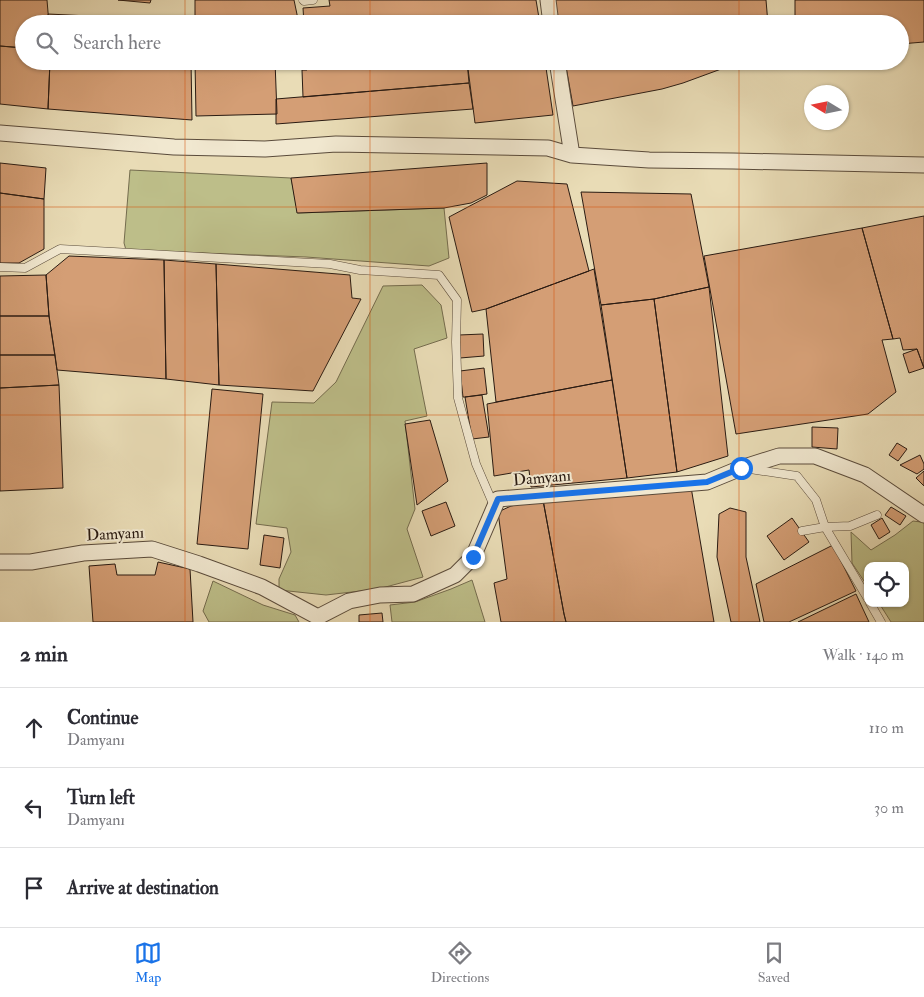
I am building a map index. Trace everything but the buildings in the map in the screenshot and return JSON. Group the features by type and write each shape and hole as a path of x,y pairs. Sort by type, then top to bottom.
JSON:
{"street":[{"path":"548,0 550,15"},
{"path":"558,70 572,155"},
{"path":"0,133 183,147 265,149 336,144 548,148 572,155 649,160 924,165"},
{"name":"Damyanı","path":"0,562 31,562 83,553 152,549 262,587 318,617 349,601 380,595 413,594 455,575 473,557 498,499 707,482 741,468 780,456 815,456 865,475 924,516"}],"lane":[{"path":"303,0 313,0"},
{"path":"0,267 25,268 60,249 330,264 360,270 439,275 457,300 458,398 476,464 495,508"},
{"path":"741,468 797,476 816,500 825,527 864,591"},
{"path":"802,532 825,527 850,526 877,514"},
{"path":"872,607 881,622"}],"green space":[{"path":"130,170 291,178 298,213 444,208 449,258 429,266 306,257 126,250 124,243"},
{"path":"422,285 441,305 447,338 414,349 427,416 405,421 415,509 407,529 423,577 378,589 326,595 279,590 279,579 291,552 287,528 256,524 272,402 314,403 336,382 383,286"},
{"path":"913,521 924,523 924,622 891,622 882,607 909,607 909,562 864,562 864,581 852,563 851,532 871,550"},
{"path":"472,580 485,622 392,622 390,605 415,602"},
{"path":"213,581 263,605 295,615 299,622 209,622 203,611"}],"route":[{"path":"473,557 498,499 707,482 741,468"}]}
